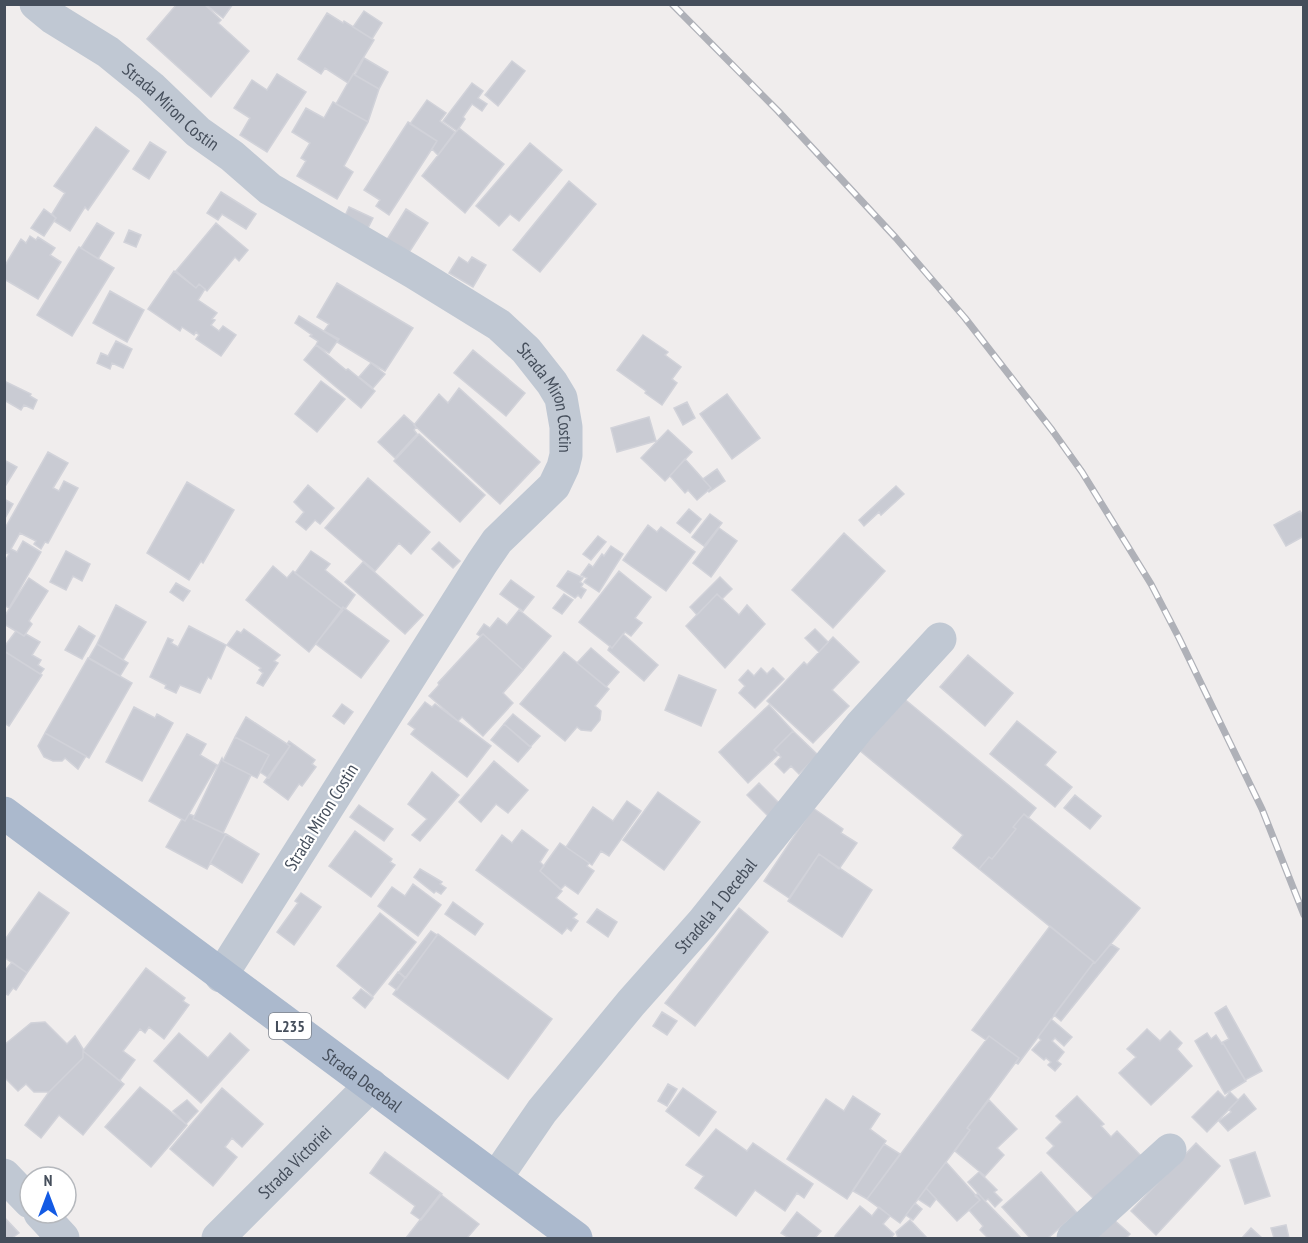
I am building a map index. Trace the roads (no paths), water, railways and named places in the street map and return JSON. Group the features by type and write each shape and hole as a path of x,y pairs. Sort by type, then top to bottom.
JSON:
{"main road":[{"name":"Strada Decebal","path":"4,813 576,1239"}],"street":[{"name":"Strada Miron Costin","path":"36,4 53,18 108,52 151,87 198,132 232,156 270,189 499,325 526,350 561,398 567,441 566,455 554,486 497,541 482,563 221,976"},
{"name":"Stradela 1 Decebal","path":"496,1178 549,1102 631,1003 702,923 860,726 940,639"},
{"name":"Strada Victoriei","path":"218,1239 371,1085"},
{"path":"1073,1239 1170,1150"},
{"path":"4,1174 18,1190"},
{"path":"51,1225 63,1239"}],"railway":[{"path":"672,4 778,111 896,238 965,318 1082,472 1151,584 1179,638 1262,809 1304,915"}]}
